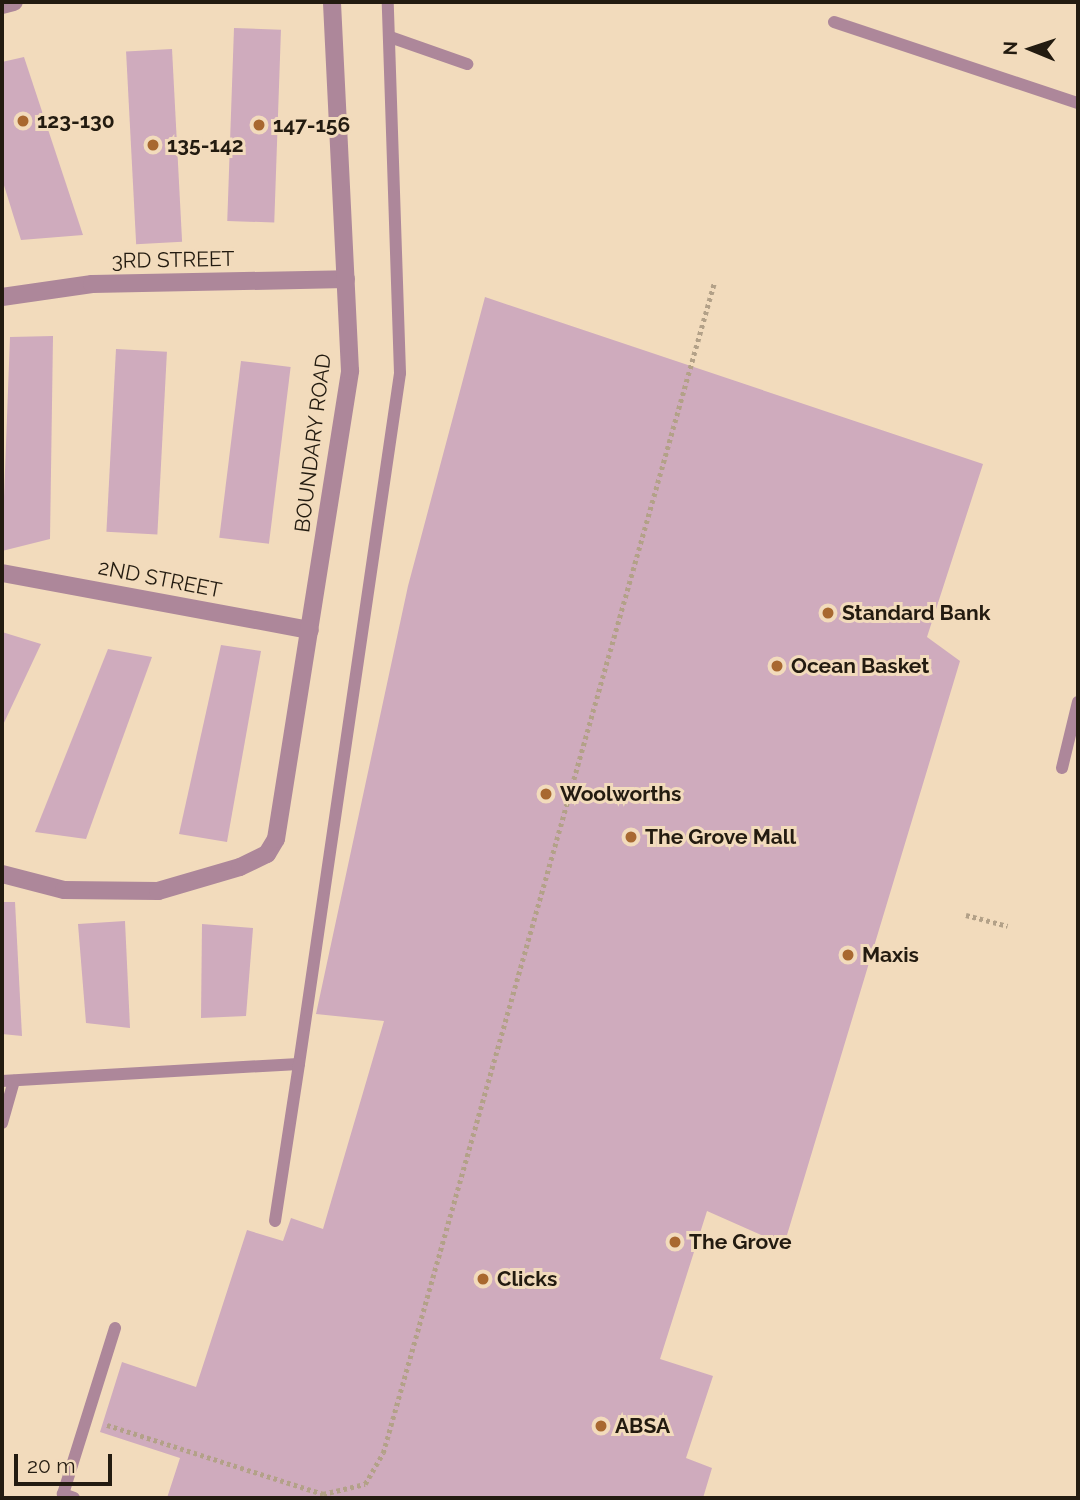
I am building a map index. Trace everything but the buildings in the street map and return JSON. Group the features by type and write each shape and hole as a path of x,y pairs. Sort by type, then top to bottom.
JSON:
{"street":[{"path":"2,5 14,2"},
{"name":"BOUNDARY ROAD","path":"2,874 64,890 158,891 240,867 267,854 275,839 350,371 332,2"},
{"name":"3RD STREET","path":"2,297 92,284 346,279"},
{"name":"2ND STREET","path":"2,573 310,630"}],"lane":[{"path":"275,1221 400,373 388,2"},
{"path":"834,22 1078,103"},
{"path":"390,37 467,64"},
{"path":"1062,768 1078,702"},
{"path":"2,1124 8,1081 299,1064"},
{"path":"74,1498 63,1494 90,1420 115,1328"}],"path":[{"path":"90,1420 323,1494 365,1484 383,1453 714,283"},
{"path":"965,915 1008,926"}],"place":[{"name":"123-130","path":"23,121"},
{"name":"147-156","path":"259,125"},
{"name":"135-142","path":"153,145"},
{"name":"Standard Bank","path":"828,613"},
{"name":"Ocean Basket","path":"777,666"},
{"name":"Woolworths","path":"546,794"},
{"name":"The Grove Mall","path":"631,837"},
{"name":"Maxis","path":"848,955"},
{"name":"The Grove","path":"675,1242"},
{"name":"Clicks","path":"483,1279"},
{"name":"ABSA","path":"601,1426"}]}
